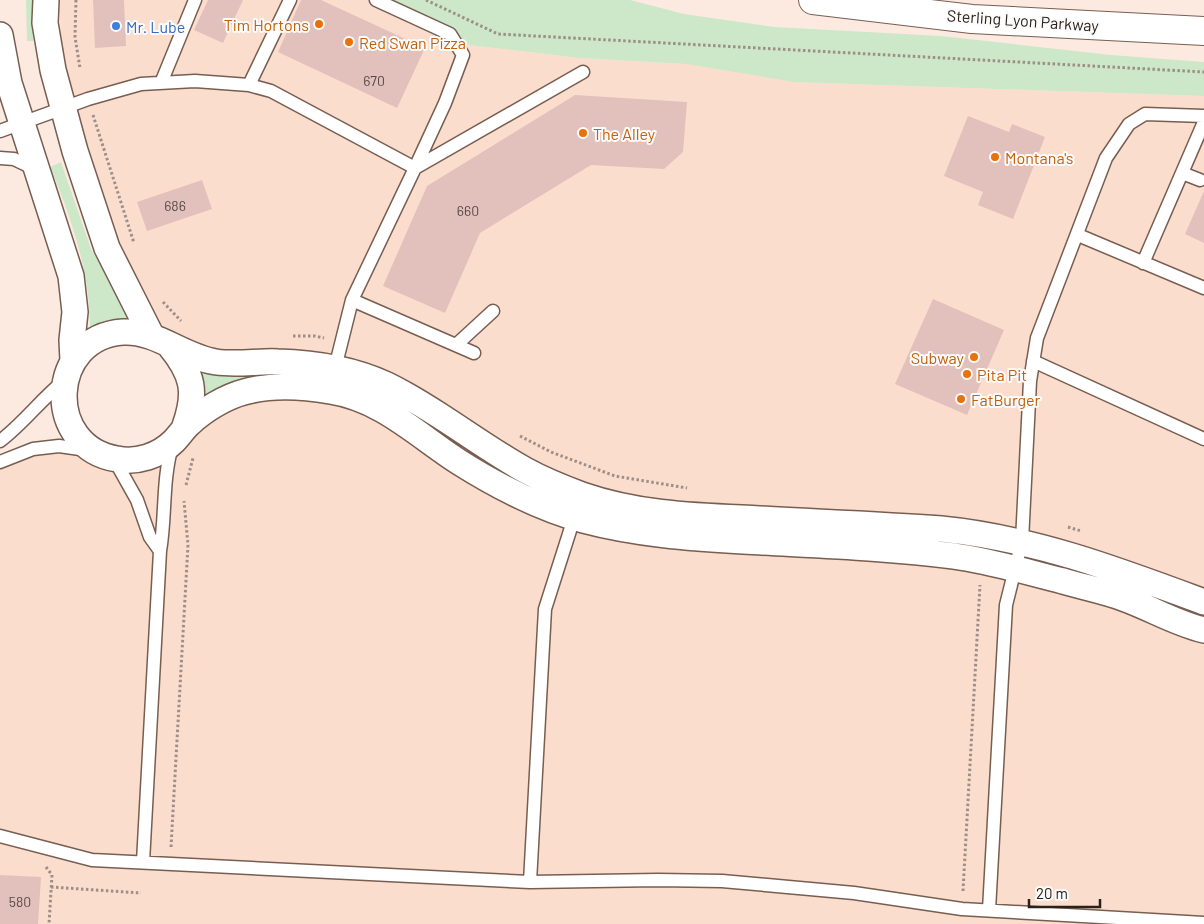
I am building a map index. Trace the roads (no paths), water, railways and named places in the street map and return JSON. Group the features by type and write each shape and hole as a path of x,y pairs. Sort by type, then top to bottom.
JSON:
{"main road":[{"name":"Sterling Lyon Parkway","path":"813,0 972,19 1204,31"}],"street":[{"path":"46,0 47,32 53,70 107,248 160,341 184,363 192,384 192,406 179,434"},
{"path":"0,35 9,83 11,127 38,170 71,276 75,312 69,370 63,401 68,421 79,438 105,456 135,460 155,455 224,400 244,391 289,386 339,392 383,407 467,466 516,494 574,518 665,536 887,549 960,557 1015,568 1124,598 1183,625 1204,630"},
{"path":"69,370 88,345 108,334 129,331 212,362 278,361 335,368 385,384 530,473 606,502 670,514 945,530 1022,541 1103,565 1204,602"}],"lane":[{"path":"161,83 195,0"},
{"path":"249,85 290,0"},
{"path":"335,368 352,300 445,103 462,55 450,34 376,0"},
{"path":"415,168 583,72"},
{"path":"11,127 88,99 141,84 195,81 249,85 271,91 415,168"},
{"path":"990,910 1006,605 1022,541 1030,381 1037,338 1106,158 1129,124 1145,114 1204,116"},
{"path":"1143,263 1204,122"},
{"path":"0,158 14,159 38,170"},
{"path":"1182,173 1200,180"},
{"path":"1078,235 1204,288"},
{"path":"352,300 474,354"},
{"path":"456,345 493,311"},
{"path":"1033,361 1204,440"},
{"path":"0,441 19,427 69,370"},
{"path":"143,862 160,551 164,526 163,494 166,469 179,434"},
{"path":"0,462 33,449 59,446 105,456 137,500 150,537 160,551"},
{"path":"530,882 545,609 582,494"},
{"path":"0,836 92,860 530,882 658,880 722,882 854,893 962,909 1204,923"}],"place":[{"name":"Tim Hortons","path":"319,24"},
{"name":"Mr. Lube","path":"116,26"},
{"name":"Red Swan Pizza","path":"349,42"},
{"name":"The Alley","path":"583,133"},
{"name":"Montana's","path":"995,157"},
{"name":"Subway","path":"974,357"},
{"name":"Pita Pit","path":"967,374"},
{"name":"FatBurger","path":"961,399"}]}
